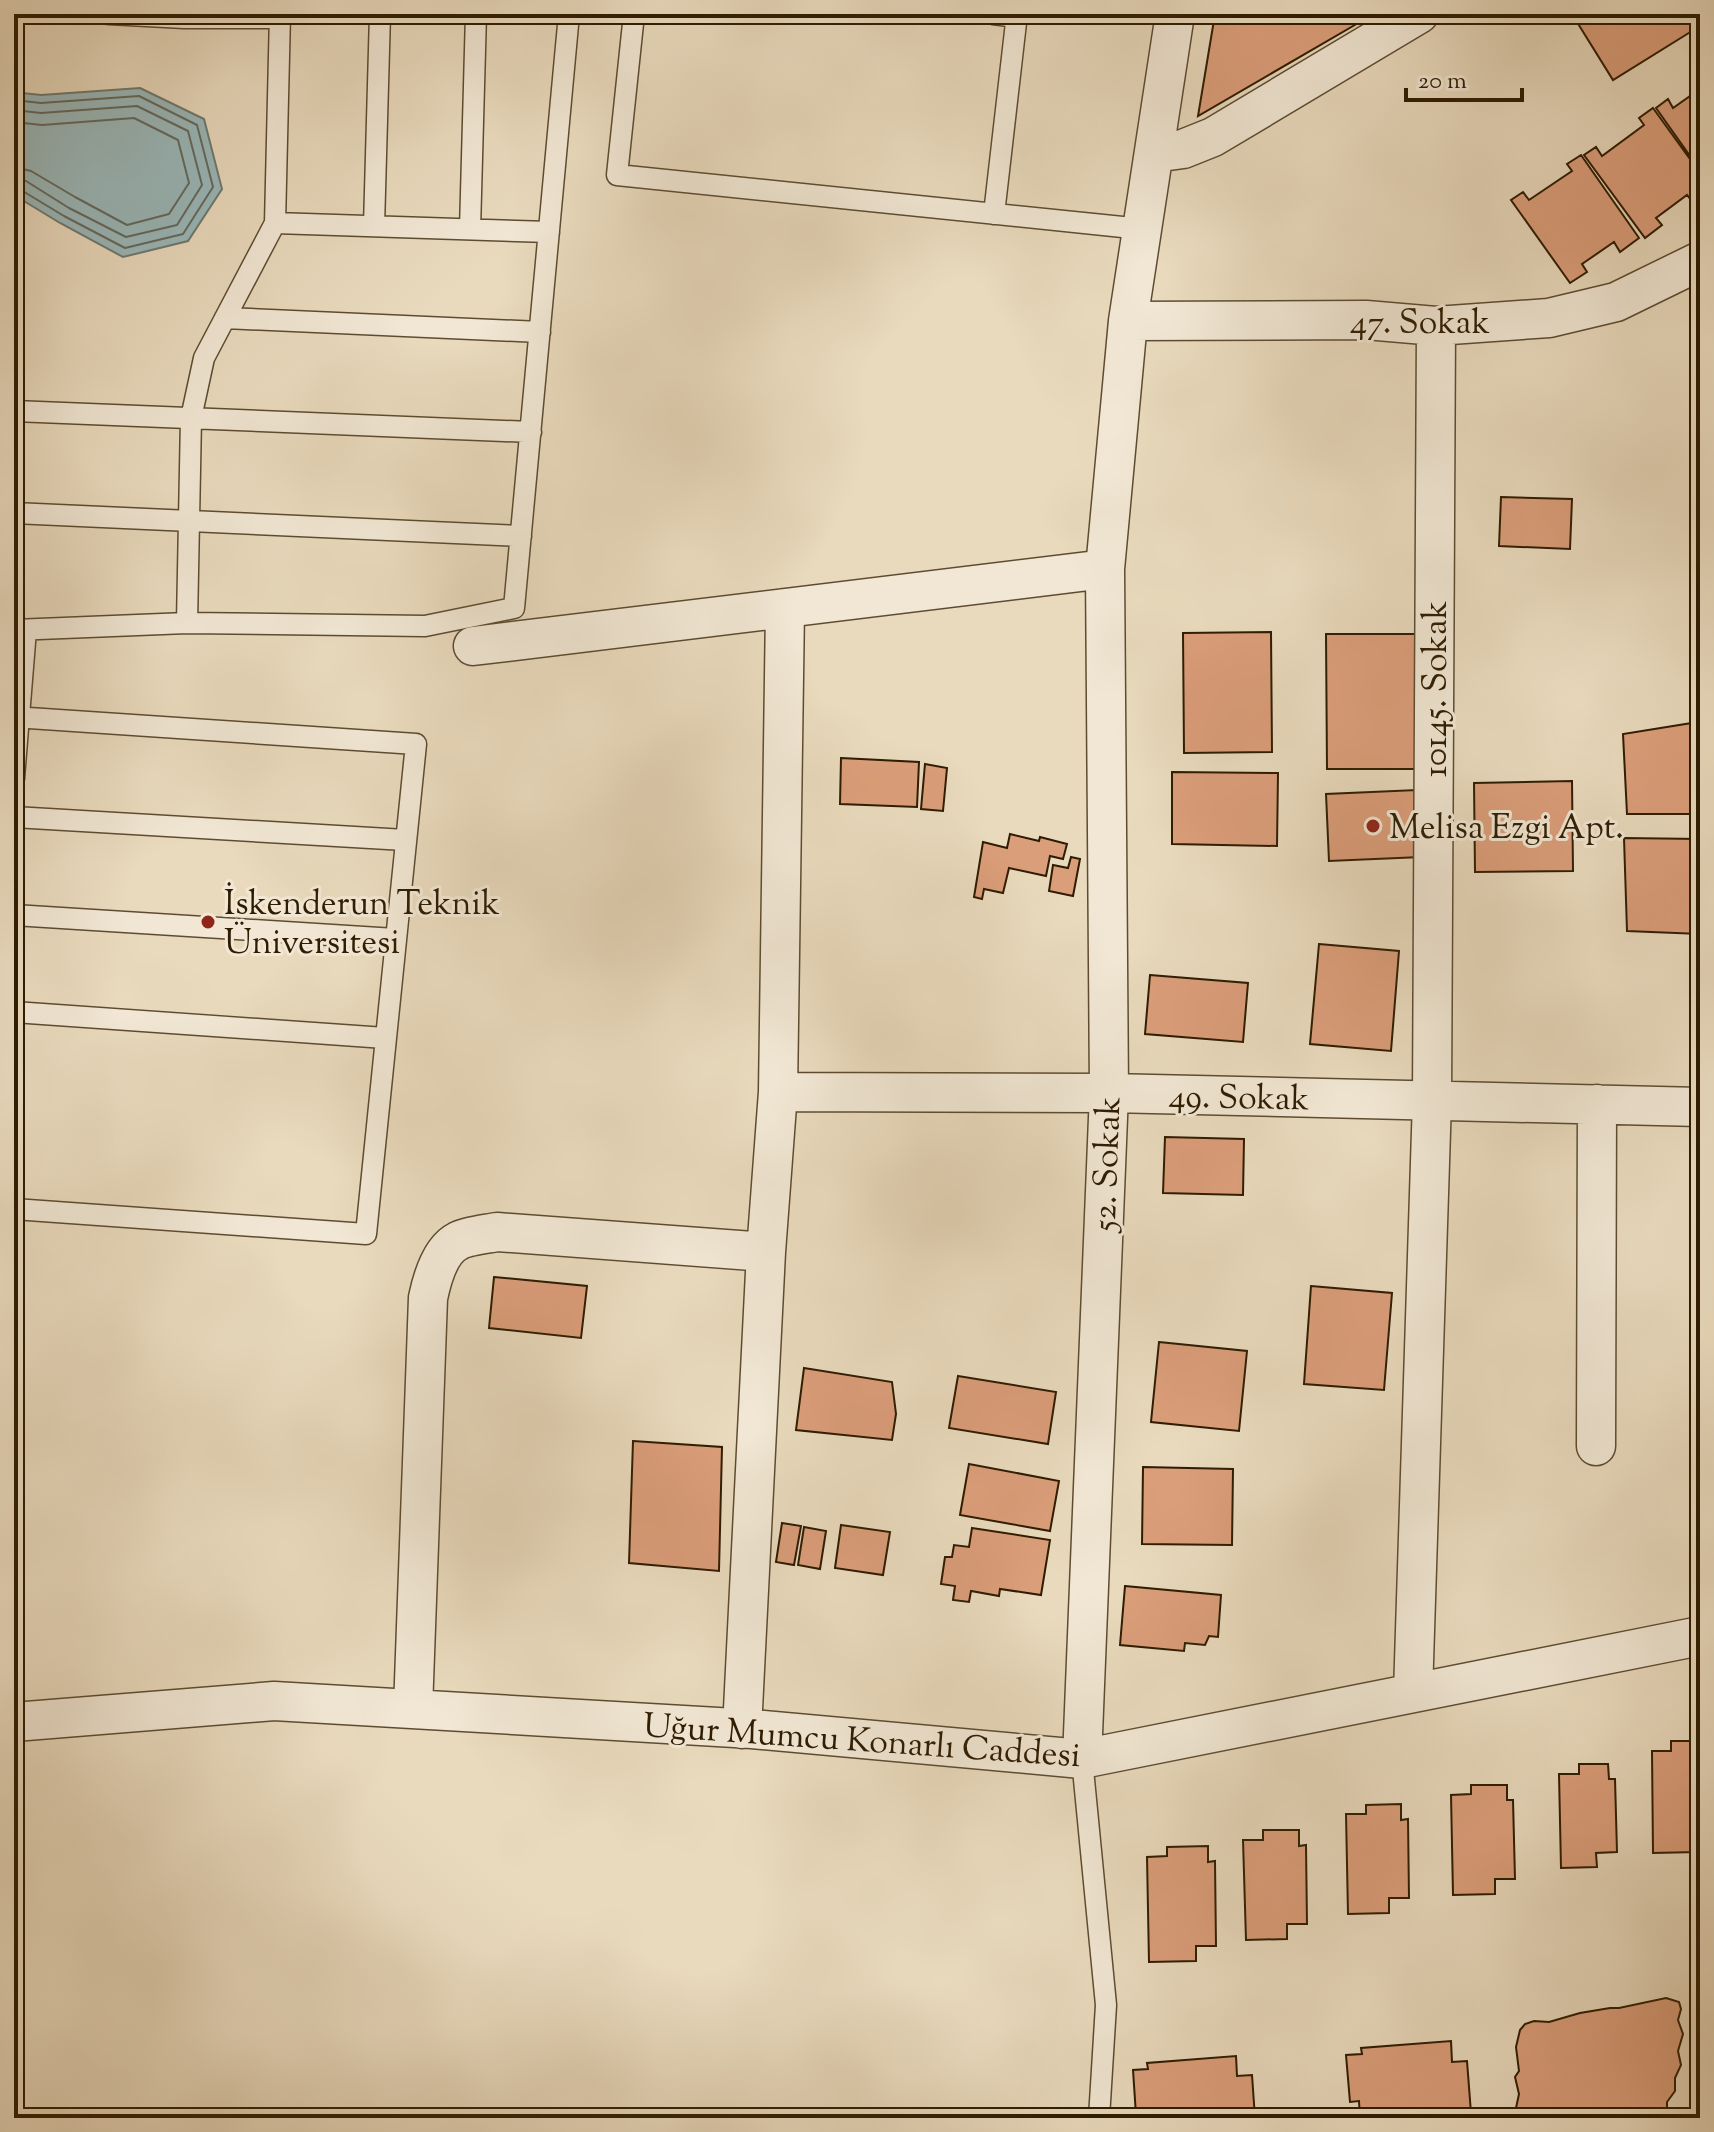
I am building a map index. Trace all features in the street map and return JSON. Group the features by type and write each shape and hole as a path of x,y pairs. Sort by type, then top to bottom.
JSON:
{"street":[{"name":"52. Sokak","path":"1082,1759 1109,1093 1105,569 1128,321 1175,14"},
{"path":"1154,153 1183,149 1213,137 1419,14"},
{"name":"47. Sokak","path":"1128,321 1366,320 1436,326 1549,318 1616,302 1700,261"},
{"name":"10145. Sokak","path":"1413,1693 1432,1100 1436,326"},
{"path":"473,646 1105,569"},
{"path":"742,1729 766,1252 778,1092 785,608"},
{"name":"49. Sokak","path":"778,1092 1109,1093 1700,1107"},
{"path":"1596,1446 1597,1104"},
{"path":"413,1709 428,1298 433,1274 444,1255 457,1241 497,1232 766,1252"},
{"name":"Uğur Mumcu Konarlı Caddesi","path":"14,1722 274,1701 742,1729 1082,1759 1700,1636"}],"lane":[{"path":"109,14 280,16 275,223 204,358 191,418 187,623"},
{"path":"374,226 380,14"},
{"path":"470,229 476,14"},
{"path":"14,778 20,630 187,623 425,626 514,608 569,14"},
{"path":"634,14 617,175 1142,229"},
{"path":"993,14 1017,15 994,214"},
{"path":"275,223 549,232"},
{"path":"225,318 540,332"},
{"path":"14,411 531,432"},
{"path":"14,513 521,536"},
{"path":"14,1209 366,1234 416,744 17,717"},
{"path":"14,817 405,840"},
{"path":"14,915 395,939"},
{"path":"14,1012 385,1038"},
{"path":"1082,1759 1106,2005 1099,2118"}],"water":[{"path":"140,88 204,119 222,189 188,241 123,257 14,195 14,92 41,95"}],"building":[{"path":"1215,14 1355,14 1360,22 1198,116"},
{"path":"1572,14 1700,14 1700,26 1613,80"},
{"path":"1700,89 1700,170 1656,108 1668,99 1673,108"},
{"path":"1653,108 1700,173 1700,200 1694,204 1687,195 1656,218 1662,225 1645,238 1584,155 1596,147 1602,156 1644,125 1639,118"},
{"path":"1581,155 1639,238 1620,252 1614,242 1582,264 1587,272 1570,283 1511,200 1523,192 1529,200 1572,171 1567,164"},
{"path":"1501,497 1572,499 1570,549 1499,546"},
{"path":"1271,632 1272,752 1184,753 1183,633"},
{"path":"1326,634 1415,634 1416,769 1327,769"},
{"path":"1698,722 1700,814 1627,814 1623,734"},
{"path":"841,758 919,762 917,807 840,804"},
{"path":"925,764 947,768 943,811 921,809"},
{"path":"1172,772 1278,773 1277,846 1172,844"},
{"path":"1572,781 1573,871 1475,872 1474,783"},
{"name":"Melisa Ezgi Apt.","path":"1417,790 1421,857 1329,861 1326,794"},
{"path":"1010,834 1067,844 1063,859 1050,856 1046,876 1009,868 1003,893 984,889 982,899 974,897 983,842 1007,848"},
{"path":"1624,838 1700,839 1700,934 1627,931"},
{"path":"1071,857 1080,859 1073,896 1049,891 1053,865 1068,868"},
{"path":"1319,944 1399,951 1391,1051 1310,1044"},
{"path":"1150,975 1248,983 1243,1042 1145,1034"},
{"path":"1165,1137 1244,1139 1243,1195 1163,1193"},
{"path":"494,1277 587,1286 581,1338 489,1328"},
{"path":"1311,1286 1392,1293 1384,1390 1304,1384"},
{"path":"1159,1342 1247,1351 1239,1431 1151,1422"},
{"path":"804,1368 892,1382 896,1414 892,1440 796,1430"},
{"path":"958,1376 1056,1392 1048,1444 949,1428"},
{"path":"633,1441 722,1447 719,1571 629,1563"},
{"path":"969,1464 1059,1481 1050,1531 960,1515"},
{"path":"1143,1467 1233,1469 1232,1545 1142,1544"},
{"path":"782,1523 801,1526 794,1565 776,1562"},
{"path":"841,1525 890,1532 883,1575 835,1568"},
{"path":"804,1527 826,1531 820,1569 798,1565"},
{"path":"972,1528 1050,1540 1041,1595 1000,1589 999,1596 971,1591 969,1602 953,1600 955,1586 941,1584 945,1557 952,1557 954,1545 969,1547"},
{"path":"1125,1586 1221,1595 1218,1637 1209,1636 1205,1645 1185,1643 1184,1651 1120,1645"},
{"path":"1671,1741 1700,1741 1700,1838 1697,1838 1697,1852 1653,1853 1652,1751 1671,1751"},
{"path":"1579,1764 1608,1764 1609,1779 1615,1779 1617,1852 1596,1853 1597,1867 1561,1868 1559,1774 1579,1774"},
{"path":"1471,1785 1507,1785 1507,1800 1513,1800 1515,1879 1495,1879 1495,1894 1453,1895 1451,1795 1471,1794"},
{"path":"1401,1804 1401,1820 1408,1819 1409,1898 1389,1898 1389,1913 1348,1914 1346,1814 1366,1814 1366,1805"},
{"path":"1263,1830 1299,1830 1299,1846 1306,1845 1307,1924 1287,1924 1287,1939 1246,1940 1243,1840 1263,1840"},
{"path":"1208,1846 1208,1862 1215,1861 1216,1946 1196,1946 1196,1961 1149,1962 1147,1857 1167,1856 1167,1847"},
{"path":"1666,1998 1679,2002 1678,2020 1683,2034 1678,2051 1681,2065 1675,2078 1675,2091 1667,2102 1667,2118 1517,2118 1519,2094 1515,2077 1519,2071 1516,2047 1520,2030 1525,2024"},
{"path":"1451,2041 1452,2062 1467,2061 1471,2113 1360,2118 1359,2101 1350,2102 1346,2055 1362,2054 1361,2048"},
{"path":"1236,2056 1237,2076 1252,2075 1255,2118 1145,2118 1145,2114 1136,2115 1133,2070 1148,2069 1147,2063"}],"place":[{"name":"Melisa Ezgi Apt.","path":"1373,826"},
{"name":"İskenderun Teknik Üniversitesi","path":"208,922"}]}
